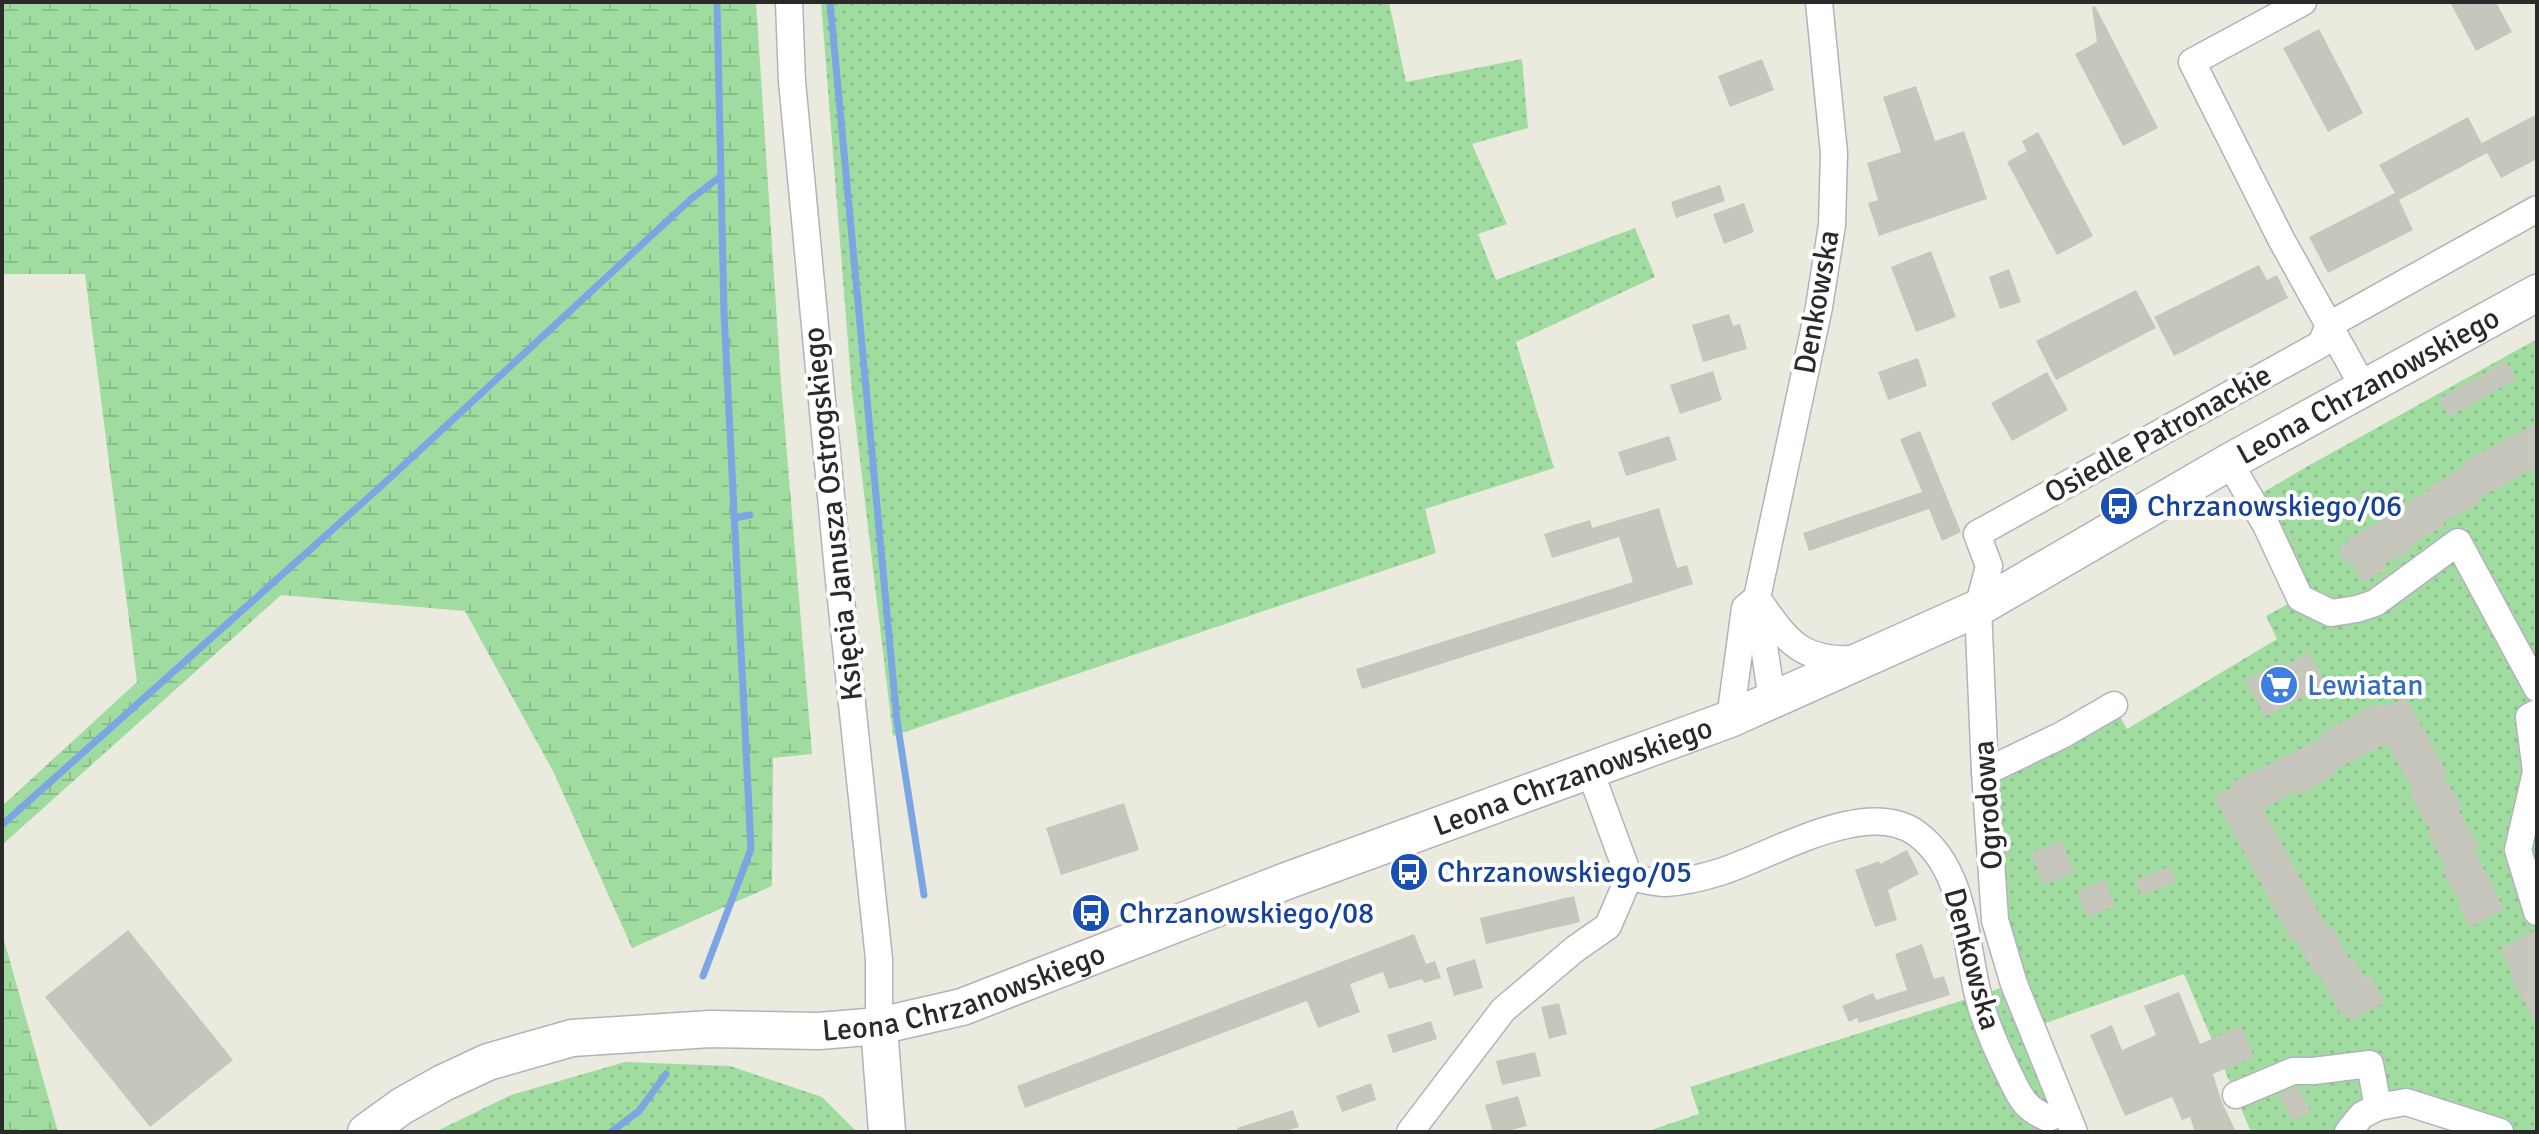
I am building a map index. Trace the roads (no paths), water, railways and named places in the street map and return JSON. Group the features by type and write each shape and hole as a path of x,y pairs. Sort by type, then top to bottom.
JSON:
{"street":[{"name":"Księcia Janusza Ostrogskiego","path":"789,2 792,81 835,539 879,959 879,1026"},
{"name":"Denkowska","path":"1772,700 1757,598 1819,307 1832,225 1834,153 1819,2"},
{"path":"2303,2 2192,62 2281,239 2364,388"},
{"name":"Osiedle Patronackie","path":"1977,534 2321,344 2329,325 2537,209"},
{"name":"Leona Chrzanowskiego","path":"366,1132 402,1106 488,1062 572,1038 710,1029 819,1031 879,1026 962,1007 1104,950 1730,719 1978,608 2229,462 2537,293"},
{"path":"2229,462 2266,525 2300,598 2331,613 2375,603 2458,542 2537,688"},
{"name":"Ogrodowa","path":"1977,534 1989,566 1978,608 1995,920 2014,984 2070,1121"},
{"path":"1757,598 1789,641 1799,649 1833,660 1871,657"},
{"name":"Denkowska","path":"1730,719 1745,608 1757,598"},
{"path":"1985,772 2062,735 2114,705"},
{"path":"2537,713 2529,717 2536,773 2518,850 2537,912"},
{"path":"1410,1132 1503,1010 1575,949 1608,926 1629,877 1590,771"},
{"name":"Denkowska","path":"1629,877 1664,883 1718,873 1846,824 1895,823 1916,833 1938,855 1954,883 1981,1006 1999,1054 2022,1100 2032,1112 2070,1121"},
{"path":"879,1026 887,1132"},
{"path":"2236,1095 2293,1071 2370,1064 2378,1107"},
{"path":"2348,1132 2362,1115 2378,1107 2406,1102 2500,1132"}],"waterway":[{"path":"703,976 751,849 724,313 717,2"},
{"path":"830,2 897,721 924,895"},
{"path":"2,825 379,488 691,199 721,176"},
{"path":"734,518 750,515"},
{"path":"611,1132 639,1111 666,1074"}],"place":[{"name":"Chrzanowskiego/06","path":"2119,506"},
{"name":"Lewiatan","path":"2279,685"},
{"name":"Chrzanowskiego/05","path":"1409,872"},
{"name":"Chrzanowskiego/08","path":"1091,913"}]}
